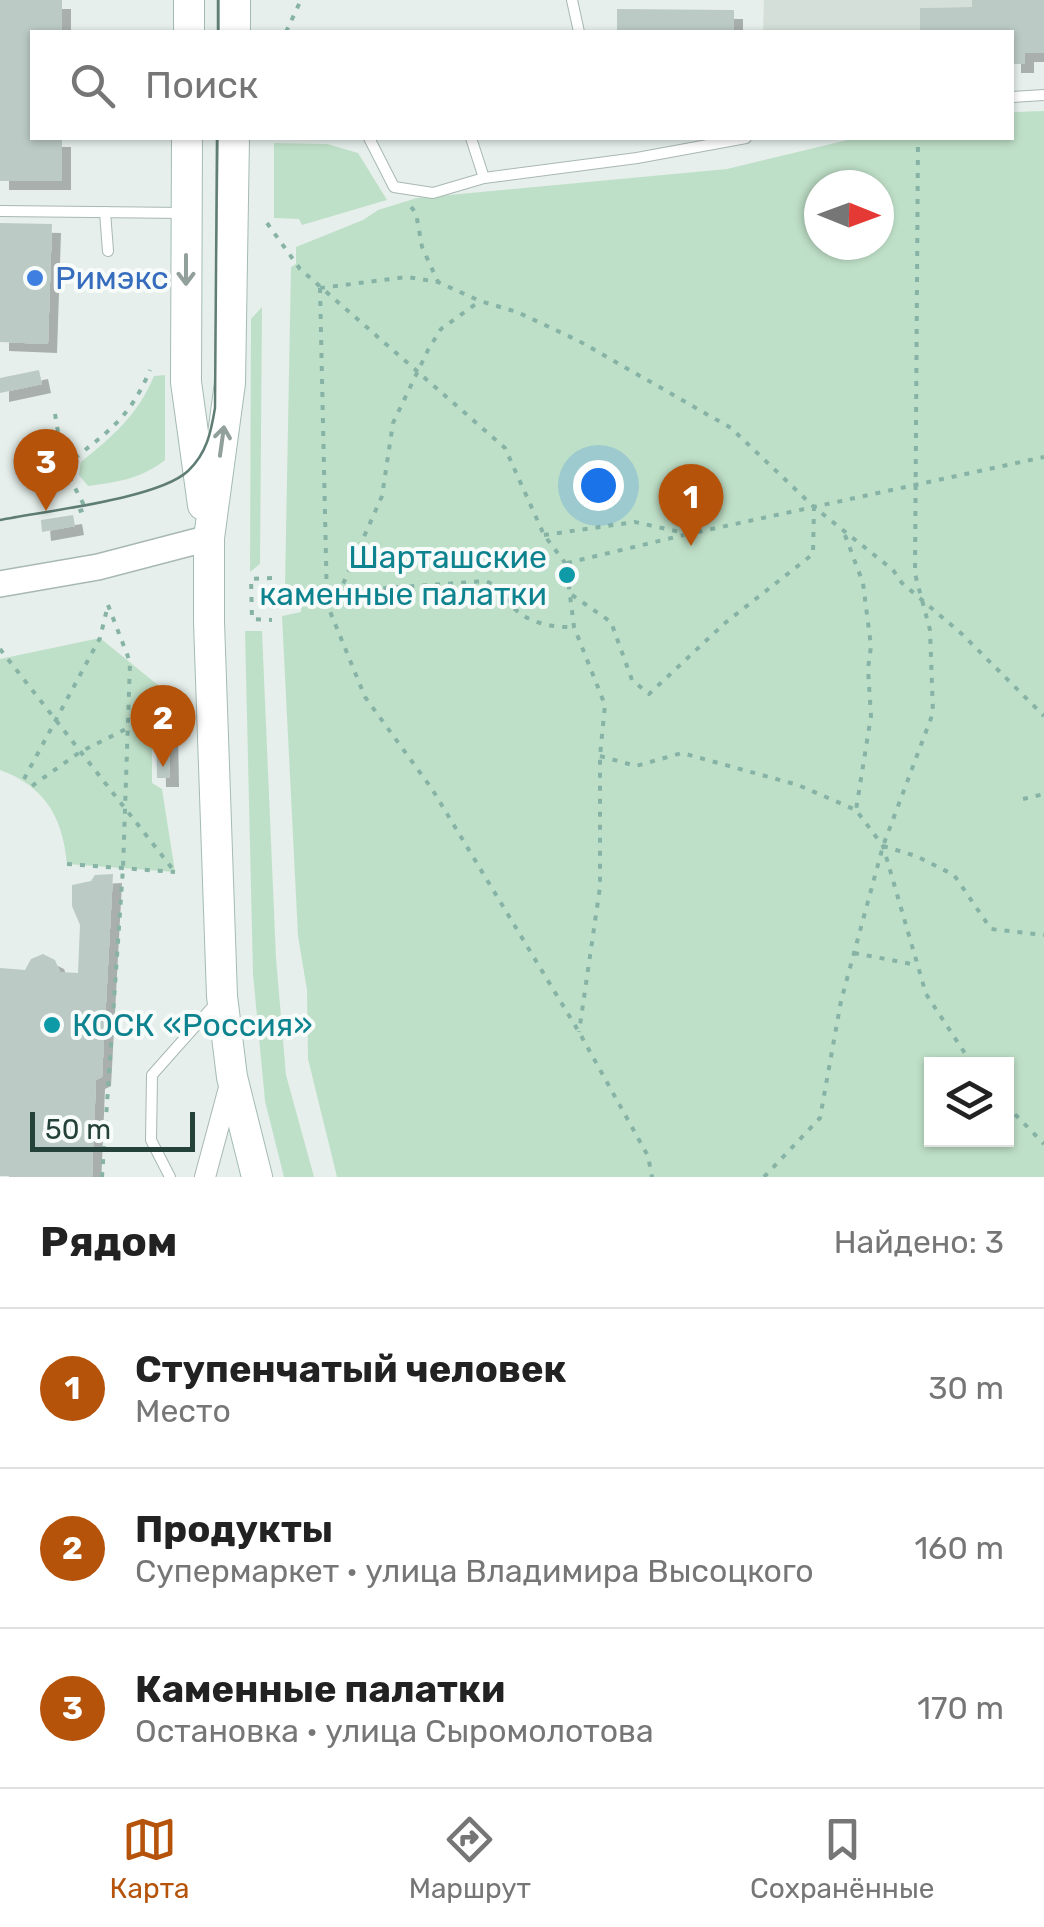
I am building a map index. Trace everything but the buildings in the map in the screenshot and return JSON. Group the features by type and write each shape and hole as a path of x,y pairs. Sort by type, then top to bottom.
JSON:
{"main road":[{"path":"189,0 189,30"},
{"path":"235,0 235,30"},
{"path":"187,140 186,382 208,538 222,996 232,1077 257,1177"},
{"path":"208,538 230,383 234,140"}],"street":[{"path":"0,584 98,566 208,538"},
{"path":"205,1177 232,1077"}],"lane":[{"path":"572,0 579,30"},
{"path":"1014,97 1044,95"},
{"path":"370,140 394,186 432,192 484,178 638,158 735,140"},
{"path":"471,140 484,178"},
{"path":"0,211 186,213"},
{"path":"104,212 108,252"},
{"path":"170,1177 151,1140 152,1075 222,996"}],"path":[{"path":"287,30 302,0"},
{"path":"764,1177 820,1118 841,1001 883,846 932,713 930,630 916,574 918,140"},
{"path":"394,186 416,213 422,247 438,282"},
{"path":"267,223 300,269 320,288 505,448 544,534 566,564 574,627 605,705 600,756 600,887 580,1032"},
{"path":"320,288 407,277 438,282 580,341 731,428 844,534 893,570 1044,716"},
{"path":"320,288 327,604 365,697 432,789 580,1032 648,1156 652,1177"},
{"path":"327,604 343,584 382,496 393,423 428,350 441,329 480,301"},
{"path":"62,479 64,466 118,424 136,402 150,370"},
{"path":"55,414 64,466 86,510 71,514"},
{"path":"566,564 1044,458"},
{"path":"570,594 611,622 632,680 649,694 726,623 814,554 814,507"},
{"path":"544,534 636,522 689,534"},
{"path":"844,534 863,583 871,646 871,716 856,810"},
{"path":"272,578 251,578 252,619 272,620"},
{"path":"272,607 327,604 345,591 486,580 499,586 516,612 556,628 574,627"},
{"path":"24,779 100,638 108,605 130,662 123,868 102,1177"},
{"path":"0,649 175,872 67,864"},
{"path":"32,786 80,752 128,728 172,698"},
{"path":"600,756 636,766 682,753 798,785 856,810 883,846 926,994 967,1057"},
{"path":"1023,799 1044,794"},
{"path":"883,846 916,856 954,875 991,929 1044,936"},
{"path":"854,953 917,965"},
{"path":"1014,1113 1044,1144"}],"shaded area":[{"path":"764,0 972,0 972,7 920,8 920,30 763,30"}],"green space":[{"path":"1044,111 1044,1177 337,1177 308,1059 307,990 298,936 282,616 301,612 301,586 285,586 291,267 296,264 296,247 378,210 417,198 727,169 848,140 1014,140 1014,112"},
{"path":"274,143 327,144 358,153 387,200 302,225 299,219 274,218"},
{"path":"262,307 260,564 250,572 251,319"},
{"path":"165,375 165,460 138,476 88,486 79,475 81,462 132,414 154,376"},
{"path":"245,631 262,631 276,958 286,1075 314,1177 284,1177 265,1101 253,974"},
{"path":"100,638 159,686 160,721 152,721 152,783 162,789 175,872 67,864 61,832 49,806 29,785 0,770 0,659"}],"tram line":[{"path":"218,0 218,30"},
{"path":"0,520 99,503 152,489 173,481 200,457 215,408 217,140"}],"place":[{"name":"Римэкс","path":"35,278"},
{"name":"Каменные палатки","path":"46,511"},
{"name":"Ступенчатый человек","path":"691,546"},
{"name":"Шарташские каменные палатки","path":"567,575"},
{"name":"Продукты","path":"163,767"},
{"name":"КОСК «Россия»","path":"52,1025"}]}
